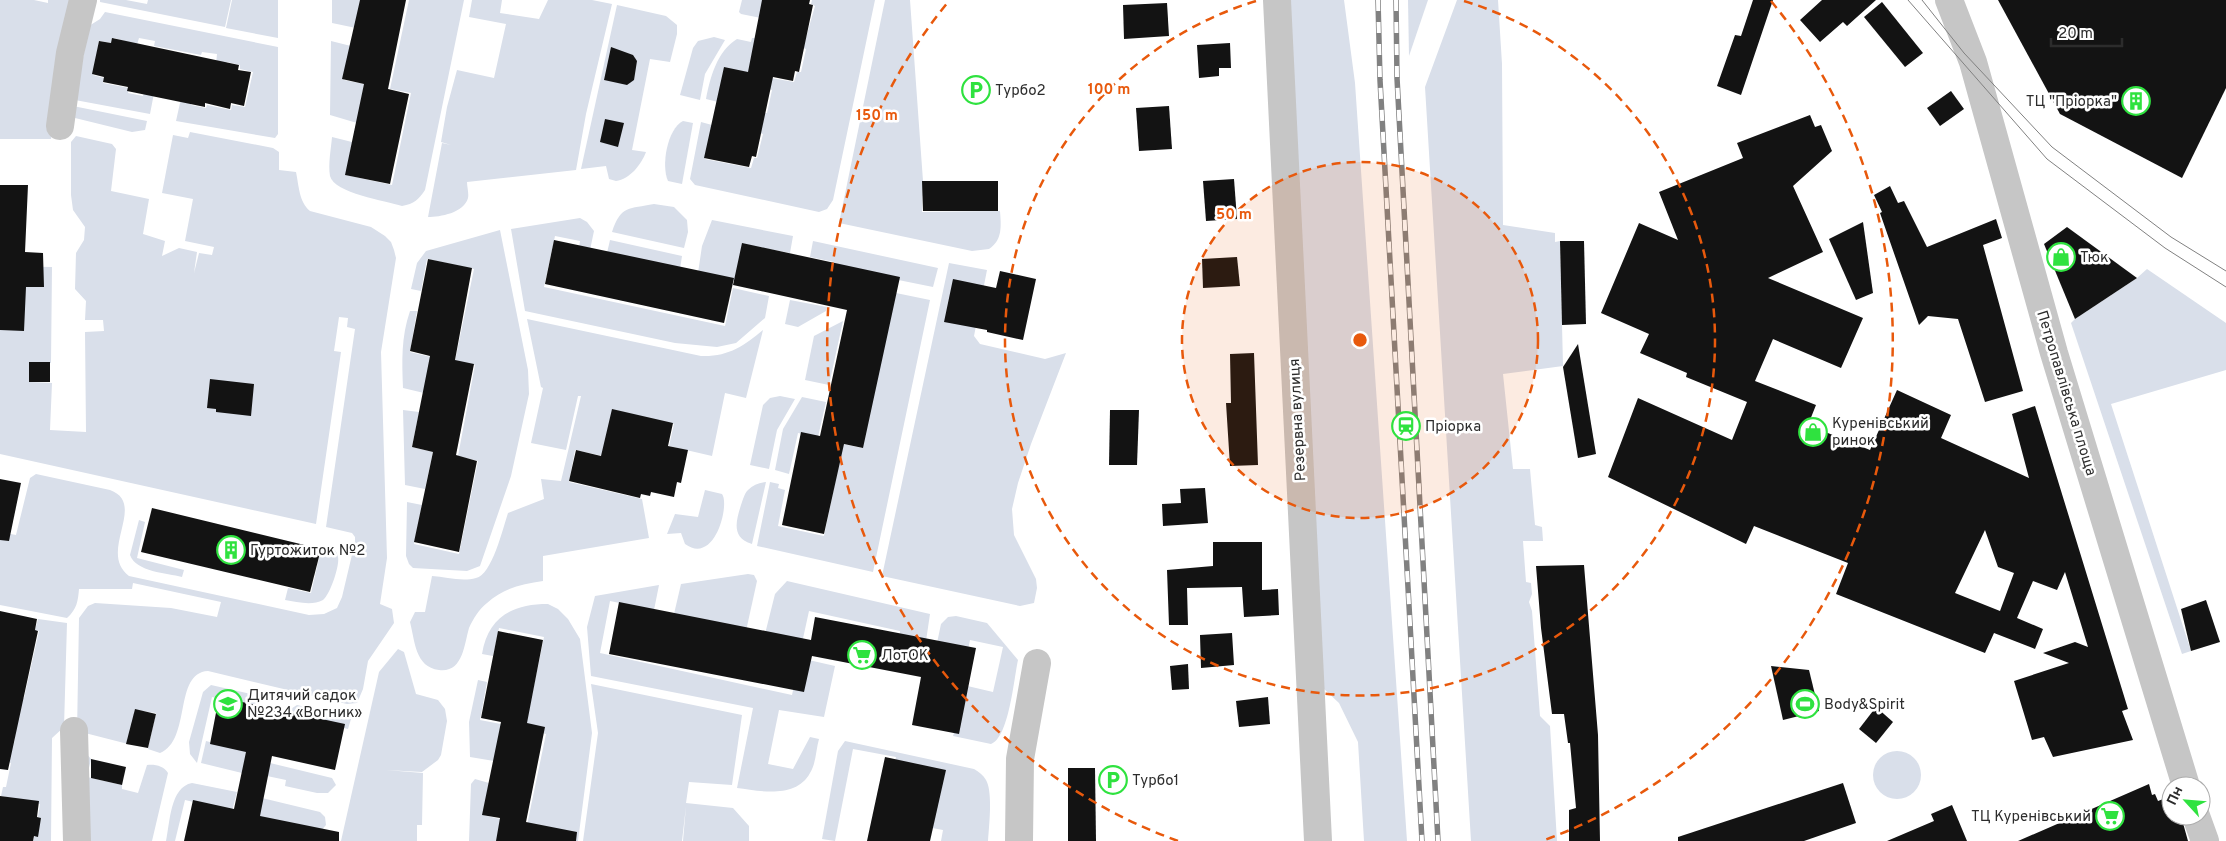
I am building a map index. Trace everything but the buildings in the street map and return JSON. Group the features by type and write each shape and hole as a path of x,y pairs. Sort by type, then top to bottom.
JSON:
{"street":[{"path":"60,126 70,53 83,0"},
{"name":"Резервна вулиця","path":"1277,0 1318,841"},
{"name":"Петропавлівська площа","path":"1949,0 1973,62 2054,353 2183,776"},
{"path":"1019,841 1020,759 1037,663"},
{"path":"74,732 77,841"},
{"path":"2199,826 2204,841"}],"shaded area":[{"path":"0,0 34,0 48,3 48,0 78,0 57,94 51,139 0,139"},
{"path":"100,0 126,0 147,4 148,0 231,0 225,27 100,2"},
{"path":"232,0 278,0 278,38 226,28"},
{"path":"332,0 361,0 356,28 332,23"},
{"path":"409,0 464,0 425,190 416,201 402,206 362,196 341,187 330,176 329,162 332,137 352,142 346,175 392,185 411,93 390,89"},
{"path":"472,0 502,0 500,13 539,19 548,0 592,0 612,4 586,114 576,170 467,182 468,198 462,207 445,215 428,217 442,143 451,145 441,142 447,107 457,70 494,78 506,24 469,17"},
{"path":"742,0 764,0 761,18 741,14 739,12"},
{"path":"812,0 875,0 833,200 827,209 819,212 695,185 690,179 701,122 712,125 705,159 751,168 754,158 757,158 763,134 759,133 764,113 767,113 772,90 769,89 771,78 794,82 797,72 801,72 806,49 803,48 815,6 811,4"},
{"path":"885,0 910,0 923,181 922,212 1000,211 1001,227 999,237 989,249 972,251 839,223"},
{"path":"1285,0 1344,0 1355,83 1407,841 1364,841 1358,742 1339,703 1323,688"},
{"path":"1408,0 1428,0 1409,56"},
{"path":"1457,0 1498,0 1502,64 1503,225 1555,233 1555,242 1560,241 1563,366 1503,374 1513,469 1530,469 1535,525 1542,527 1543,541 1523,541 1526,582 1531,583 1532,594 1529,602 1532,611 1540,716 1550,726 1557,841 1471,841 1425,87"},
{"path":"617,5 666,16 677,25 677,34 670,62 650,59 632,150 646,152 634,171 621,180 616,181 609,179 606,166 581,169"},
{"path":"105,12 278,47 278,134 275,138 176,121 182,94 193,97 191,105 206,108 207,105 231,110 232,105 245,107 253,72 240,69 240,65 227,62 225,65 216,64 217,54 202,52 201,55 154,46 155,41 139,38 136,48 128,42 114,38 112,43 99,41 93,75 104,78 103,83 129,88 128,93 143,96 146,86 155,88 150,114 75,100 89,26 100,19"},
{"path":"714,37 725,40 705,74 700,100 680,95 693,48 698,41"},
{"path":"752,38 756,38 749,73 718,102 706,99 712,74 724,50 737,39 751,42"},
{"path":"331,41 351,46 344,80 364,84 357,123 330,115"},
{"path":"73,106 147,121 145,130 132,132 75,118 71,113"},
{"path":"683,121 693,123 682,184 668,181 665,158 669,140 677,125"},
{"path":"190,132 273,148 279,152 279,170 296,172 302,198 310,211 371,227 391,242 396,258 381,352 387,558 380,604 392,609 394,623 368,661 363,689 357,703 347,704 208,671 197,675 190,683 176,735 170,746 160,753 148,749 156,713 135,710 128,744 85,733 77,733 79,618 88,606 95,603 171,608 217,617 221,602 133,583 132,589 79,589 76,605 67,618 0,605 0,532 16,535 30,478 36,474 110,490 120,497 124,506 124,517 118,554 121,566 129,576 309,615 324,614 337,608 342,597 355,542 355,537 352,533 326,527 355,329 347,327 348,318 339,317 334,351 341,352 316,524 0,454 0,266 52,267 51,363 30,363 30,382 52,383 50,430 86,432 85,332 104,331 103,320 85,320 86,301 75,289 76,253 84,240 85,227 73,210 71,195 71,142 76,136 112,144 116,149 111,191 149,199 143,234 165,241 162,256 179,248 197,252 194,273 199,253 212,255 214,247 185,241 193,199 162,193 173,135 188,138"},
{"path":"654,204 674,207 687,220 688,232 684,248 612,232 619,217 627,210"},
{"path":"580,218 587,222 594,231 590,250 579,248 580,241 555,236 544,287 725,326 733,288 769,296 765,318 736,343 717,347 675,343 525,311 511,229"},
{"path":"712,220 793,236 790,253 743,244 735,281 698,273 702,246"},
{"path":"500,230 528,370 529,394 511,476 480,566 467,571 413,568 406,556 407,502 422,505 414,544 459,554 478,461 458,456 475,365 455,361 474,269 427,259 421,291 411,289 417,263 426,251"},
{"path":"610,240 682,256 680,269 607,253"},
{"path":"813,241 938,268 933,287 834,267 834,262 810,257"},
{"path":"949,263 987,270 974,336 980,344 1045,359 1066,353 1031,444 1018,483 1012,509 1014,535 1036,579 1037,588 1034,603 1020,606 882,576"},
{"path":"2147,269 2226,323 2226,370 2111,404 2191,651 2182,654 2071,323 2137,278"},
{"path":"896,293 930,300 873,572 757,546 770,482 779,484 778,488 785,490 778,526 824,536 843,444 862,448"},
{"path":"790,300 827,307 826,311 798,327 785,324"},
{"path":"410,311 417,311 410,352 431,357 424,393 403,388 402,359"},
{"path":"527,319 701,356 719,355 735,349 763,330 746,398 725,393 712,456 669,446 674,424 614,410 603,456 575,450 569,482 642,499 649,538 543,556 543,581 520,585 506,590 493,598 476,614 469,628 464,650 458,663 447,670 431,668 425,664 417,652 410,622 415,612 425,612 432,576 465,580 482,575 492,560 508,513 544,499 541,479 561,481 581,396 578,396 566,450 531,443 543,388 541,387"},
{"path":"843,321 829,385 805,380 814,336"},
{"path":"780,396 795,399 777,430 769,469 750,465 763,405 770,398"},
{"path":"802,397 826,402 818,437 798,433 789,474 775,470 783,429"},
{"path":"403,410 419,412 412,447 433,452 425,489 405,485"},
{"path":"766,482 752,544 741,538 738,533 738,517 743,499 750,488"},
{"path":"705,490 722,494 724,509 718,531 712,540 705,547 696,549 685,544 681,533 667,534 675,514 698,517"},
{"path":"139,520 145,522 137,558 184,570 182,577 145,568 133,561 130,555"},
{"path":"329,545 337,553 338,561 334,580 326,597 319,602 309,603 285,600 288,588 311,593 320,554 326,555"},
{"path":"748,574 754,575 757,581 746,631 674,614 681,584"},
{"path":"787,581 930,614 926,641 900,635 900,631 809,611 802,643 765,634 775,594"},
{"path":"659,585 654,610 610,601 600,653 792,695 800,658 835,666 824,717 779,710 768,764 793,769 810,737 819,739 814,765 804,781 796,787 777,791 756,791 737,788 753,708 591,676 587,627 595,596"},
{"path":"548,604 558,609 568,619 580,639 592,733 578,841 546,841 527,825 546,734 525,729 544,637 499,628 493,656 482,654 490,631 504,615 523,607"},
{"path":"956,616 987,623 1018,660 1006,720 997,739 991,744 953,736 959,717 959,684 993,692 1003,647 970,640 968,650 937,643 941,624 948,617"},
{"path":"38,619 67,623 64,727 52,738 51,841 33,841 40,818 38,817 40,804 1,796 3,787 6,787 11,763 8,762 11,743 14,743 21,698 24,698 39,631 35,630"},
{"path":"398,649 404,652 416,694 438,700 445,709 447,721 441,755 438,760 422,772 386,770 423,773 422,825 417,825 417,841 341,841 379,672"},
{"path":"478,680 487,682 480,720 501,724 494,761 470,757 469,722"},
{"path":"591,684 742,715 732,785 689,782 686,803 733,808 749,826 749,841 683,841 686,806 682,841 583,841 598,733"},
{"path":"211,685 251,694 258,707 212,697 197,763 190,754 189,742 203,692"},
{"path":"297,705 349,717 351,719 348,729 283,714"},
{"path":"206,741 248,752 242,773 201,763"},
{"path":"845,741 978,771 986,780 989,792 988,841 941,841 943,830 884,819 896,757 853,749 835,841 822,839 838,751"},
{"path":"1897,751 1906,753 1914,758 1919,766 1921,775 1919,784 1914,792 1906,797 1897,799 1888,797 1880,792 1875,784 1873,775 1875,766 1880,758 1888,753"},
{"path":"85,752 91,759 87,777 122,785 122,789 138,793 147,765 159,766 168,773 152,841 88,841"},
{"path":"270,763 332,778 336,785 328,793 317,793 285,786 286,780 267,776"},
{"path":"475,779 489,783 483,815 504,820 499,841 469,841 471,784"},
{"path":"192,783 237,792 232,811 185,800 175,841 166,841 175,798 179,791"},
{"path":"262,798 320,812 325,817 326,825 320,832 257,817"}],"tram line":[{"path":"1908,0 2047,159 2165,248 2226,287"},
{"path":"1922,0 1964,53 2052,147 2171,237 2226,271"}],"railway":[{"path":"1378,0 1380,80 1422,841"},
{"path":"1396,0 1397,78 1438,841"}],"place":[{"name":"Турбо2","path":"976,90"},
{"name":"ТЦ \"Пріорка\"","path":"2136,101"},
{"name":"Тюк","path":"2061,257"},
{"name":"Пріорка","path":"1406,426"},
{"name":"Куренівський ринок","path":"1813,432"},
{"name":"Гуртожиток №2","path":"231,550"},
{"name":"ЛотОК","path":"862,655"},
{"name":"Дитячий садок №234 «Вогник»","path":"228,704"},
{"name":"Body&Spirit","path":"1805,704"},
{"name":"Турбо1","path":"1113,780"},
{"name":"ТЦ Куренівський","path":"2110,816"}]}
